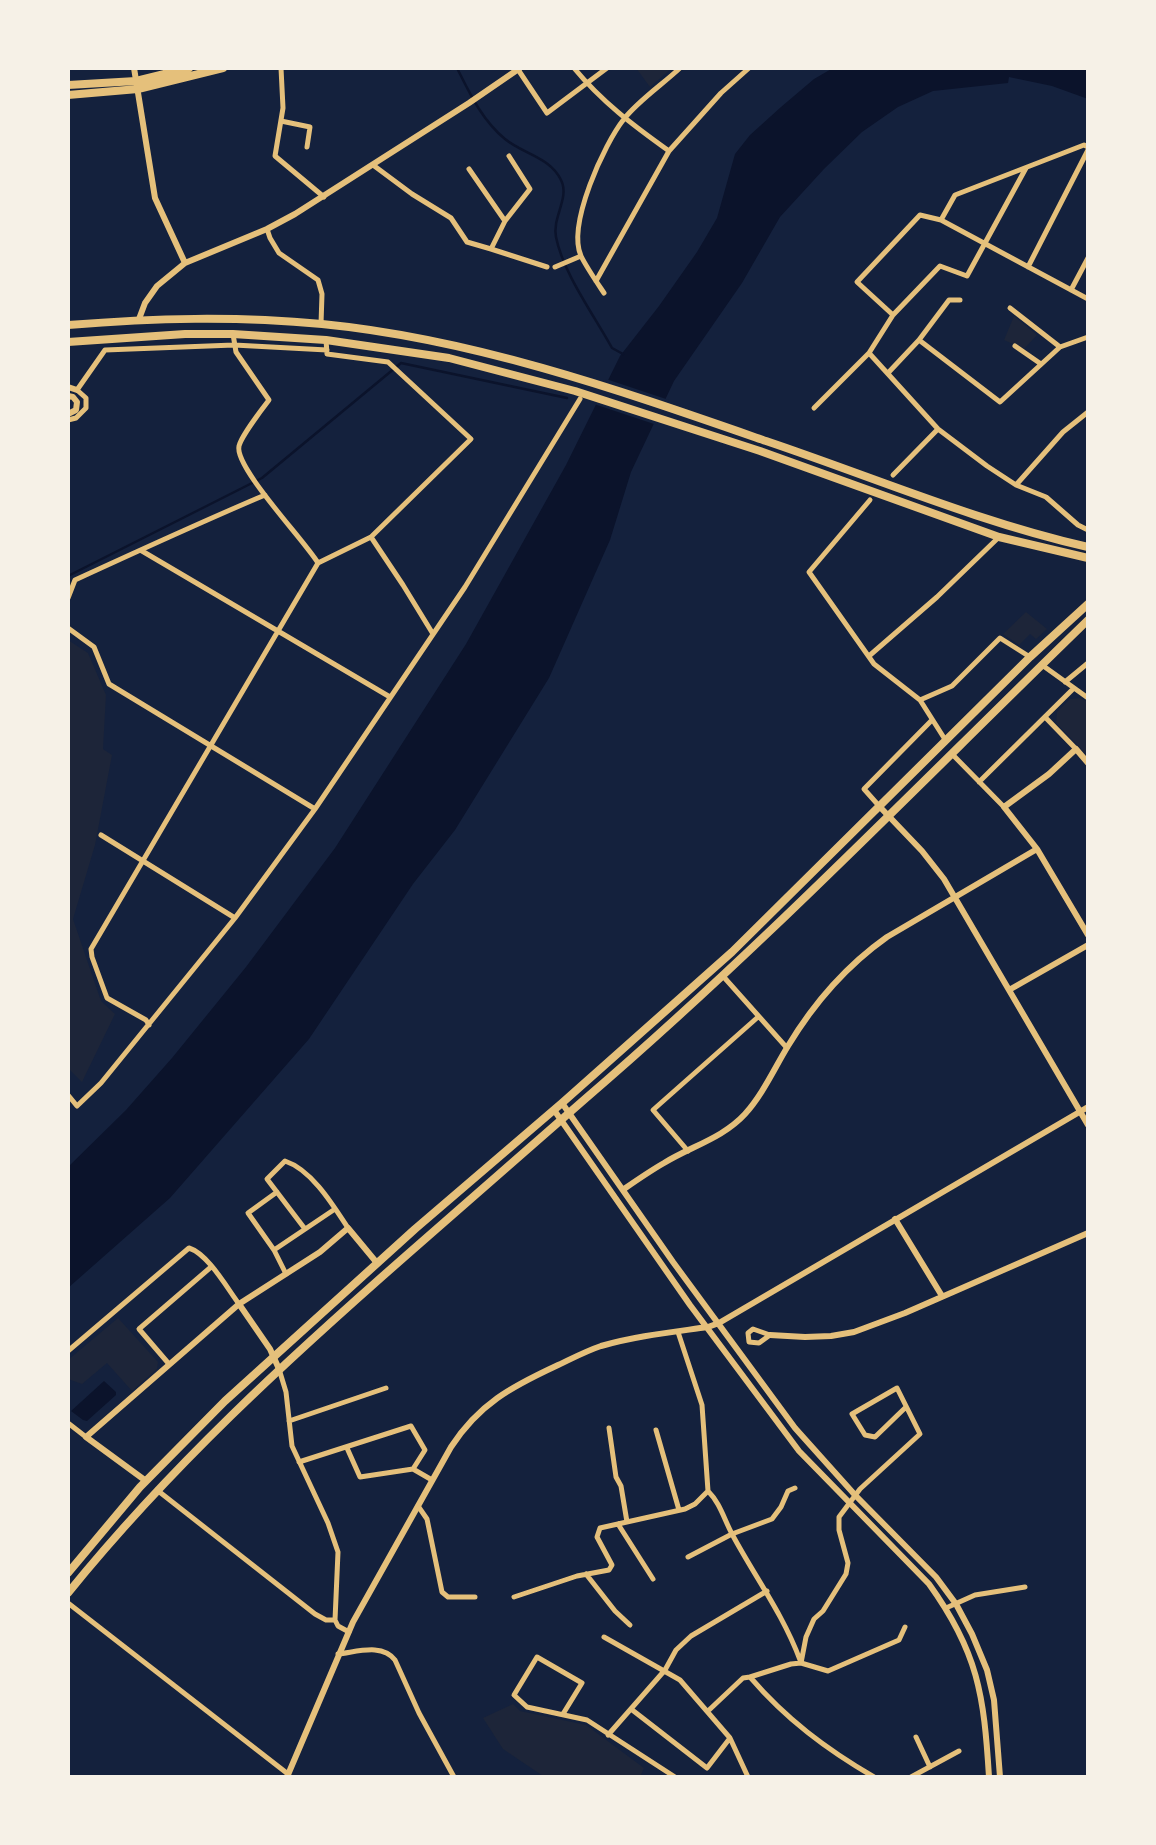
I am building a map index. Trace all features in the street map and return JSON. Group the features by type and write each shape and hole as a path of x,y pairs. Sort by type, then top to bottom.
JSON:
{"main road":[{"path":"68,85 137,85 189,68"},
{"path":"68,95 223,68"},
{"path":"68,325 139,319 210,318 321,324 450,345 581,379 1003,524 1088,547"},
{"path":"68,342 185,334 233,334 326,340 449,358 575,391 760,451 999,537 1088,558"},
{"path":"68,1573 146,1482 215,1410 377,1263 724,959 1030,657 1088,604"},
{"path":"68,1593 157,1490 279,1369 722,975 953,754 1088,620"}],"street":[{"path":"134,68 155,198 186,263"},
{"path":"281,68 283,108 275,156 324,197"},
{"path":"575,68 587,84 624,119 669,151"},
{"path":"139,319 145,303 157,286 186,263 267,229 324,197 518,69 547,113 607,68"},
{"path":"604,293 581,256 578,242 582,212 594,173 624,119 680,68"},
{"path":"735,68 740,74"},
{"path":"596,281 669,151 740,74 749,68"},
{"path":"281,121 310,127 307,147"},
{"path":"941,220 955,195 1084,145 1088,149 1028,267"},
{"path":"491,249 505,221 530,189 509,156"},
{"path":"373,165 451,218 467,242 547,267"},
{"path":"814,408 869,353 893,315 940,266 967,276 1026,168"},
{"path":"470,169 505,221"},
{"path":"893,315 856,282 920,215 941,220 1088,299"},
{"path":"267,229 279,253 318,280 322,294 321,324"},
{"path":"557,266 581,256"},
{"path":"1071,290 1088,258"},
{"path":"888,373 919,340 949,299 960,300"},
{"path":"1010,308 1060,347"},
{"path":"233,334 234,345 269,400 239,446 240,459 264,494 311,550 318,563"},
{"path":"919,340 1000,402 1060,347 1088,337"},
{"path":"149,1025 146,1020 107,998 91,949 318,563 370,537 471,439 393,365 388,362 327,354 326,340"},
{"path":"77,390 105,350 234,345 327,350"},
{"path":"1015,346 1041,364"},
{"path":"869,353 938,429 986,466 1016,485 1045,497 1078,525 1088,530"},
{"path":"68,387 77,390 86,398 86,408 76,418 68,420"},
{"path":"68,396 76,400 77,406 74,412 68,414"},
{"path":"69,1099 77,1105 101,1083 235,918 315,809 498,536 580,399"},
{"path":"1016,485 1063,432 1088,412"},
{"path":"893,475 938,429"},
{"path":"68,598 75,580 264,494"},
{"path":"870,500 809,572 874,664 920,700 946,741"},
{"path":"370,537 433,634"},
{"path":"869,656 937,597 999,537"},
{"path":"142,551 390,697"},
{"path":"68,628 94,647 109,684 315,809"},
{"path":"920,700 952,686 1000,638 1030,657"},
{"path":"1065,682 1088,663"},
{"path":"1042,666 1088,698"},
{"path":"979,782 1074,688"},
{"path":"1045,717 1088,763"},
{"path":"932,720 863,789 927,857 956,897 1088,1125"},
{"path":"1004,807 1049,774 1076,749"},
{"path":"953,754 1004,807 1037,849 1088,935"},
{"path":"101,835 235,918"},
{"path":"624,1189 666,1161 716,1137 743,1117 754,1104 821,997 865,953 887,937 1037,849"},
{"path":"1009,990 1088,946"},
{"path":"722,975 787,1048"},
{"path":"688,1151 653,1110 758,1017"},
{"path":"562,1103 794,1428 855,1495 928,1568 956,1604 987,1670 994,1700 1000,1777"},
{"path":"68,1603 288,1776 349,1632 432,1480 463,1428 477,1414 505,1391 599,1347 719,1323 1088,1107"},
{"path":"554,1110 690,1305 799,1451 929,1584 946,1608 964,1641 981,1689 989,1777"},
{"path":"305,1229 267,1178 285,1161 294,1164 328,1197 348,1228 377,1263"},
{"path":"277,1192 248,1213 274,1250 286,1274"},
{"path":"274,1250 335,1209"},
{"path":"895,1219 942,1296"},
{"path":"86,1437 239,1304 320,1252 348,1228"},
{"path":"770,1335 805,1337 854,1332 1088,1233"},
{"path":"68,1351 183,1252 189,1248 196,1251 239,1304 274,1356 286,1392 292,1446 328,1523 338,1552 335,1620 338,1626 349,1632"},
{"path":"169,1364 139,1329 211,1267"},
{"path":"678,1332 702,1405 708,1491 715,1498 732,1535 790,1632 801,1663"},
{"path":"289,1421 386,1388"},
{"path":"801,1663 806,1637 814,1619 823,1611 846,1574 848,1563 838,1517 855,1495 920,1434 897,1388 852,1414 865,1434 875,1437 906,1407"},
{"path":"68,1423 146,1482"},
{"path":"299,1462 411,1426 425,1450 413,1469"},
{"path":"608,1428 626,1522"},
{"path":"656,1430 679,1510"},
{"path":"347,1448 360,1477 413,1469 432,1480"},
{"path":"688,1557 772,1519 788,1491 795,1488"},
{"path":"157,1490 316,1614 326,1620 335,1620"},
{"path":"514,1597 586,1574 609,1570 612,1565 597,1537 600,1528 679,1510 695,1504 708,1491"},
{"path":"418,1506 426,1519 442,1592 448,1597 475,1597"},
{"path":"618,1524 653,1578"},
{"path":"586,1574 615,1611 630,1625"},
{"path":"946,1608 975,1595 1025,1587"},
{"path":"608,1735 665,1670 676,1650 691,1636 767,1591"},
{"path":"708,1711 743,1678 801,1663 828,1671 899,1640 905,1627"},
{"path":"604,1637 680,1680 730,1738 748,1777"},
{"path":"338,1654 382,1649 389,1652 454,1777"},
{"path":"563,1714 582,1683 537,1657 513,1695 527,1707 587,1720 675,1777"},
{"path":"750,1677 772,1703 808,1735 874,1777"},
{"path":"631,1709 707,1768 730,1738"},
{"path":"916,1737 930,1767"},
{"path":"911,1777 959,1751"}],"shaded area":[{"path":"636,68 672,68 650,87"},
{"path":"833,68 1088,68 1088,99 1052,86 1009,77 1008,83 933,91 898,107 862,132 780,217 742,283 674,381 631,472 610,540 549,678 455,830 413,884 309,1039 170,1198 68,1288 68,1167 126,1110 172,1058 246,967 335,848 466,644 566,465 620,356 697,252 717,218 735,154 750,135 781,107 814,79"},
{"path":"1014,316 1037,335 1024,349 1004,340"},
{"path":"1026,612 1047,629 1036,639 1030,634 1019,645 1003,634"},
{"path":"68,640 88,653 106,695 103,749 112,755 95,845 73,919 101,1001 115,1014 82,1082 68,1068"},
{"path":"1081,698 1088,702 1088,756 1056,723 1057,712 1070,699"},
{"path":"118,1318 158,1362 157,1369 132,1391 107,1363 82,1384 68,1379 68,1360"},
{"path":"104,1381 116,1395 87,1421 71,1411"},
{"path":"513,1704 520,1711 586,1725 644,1768 640,1777 543,1776 503,1749 483,1718"}],"pier":[{"path":"606,379 669,400 657,425 594,404"}],"waterway":[{"path":"457,68 477,106 497,132 550,166 561,180 563,194 555,230 560,251 572,279 612,348 623,354"},
{"path":"68,576 262,478 401,363 567,398"}]}
